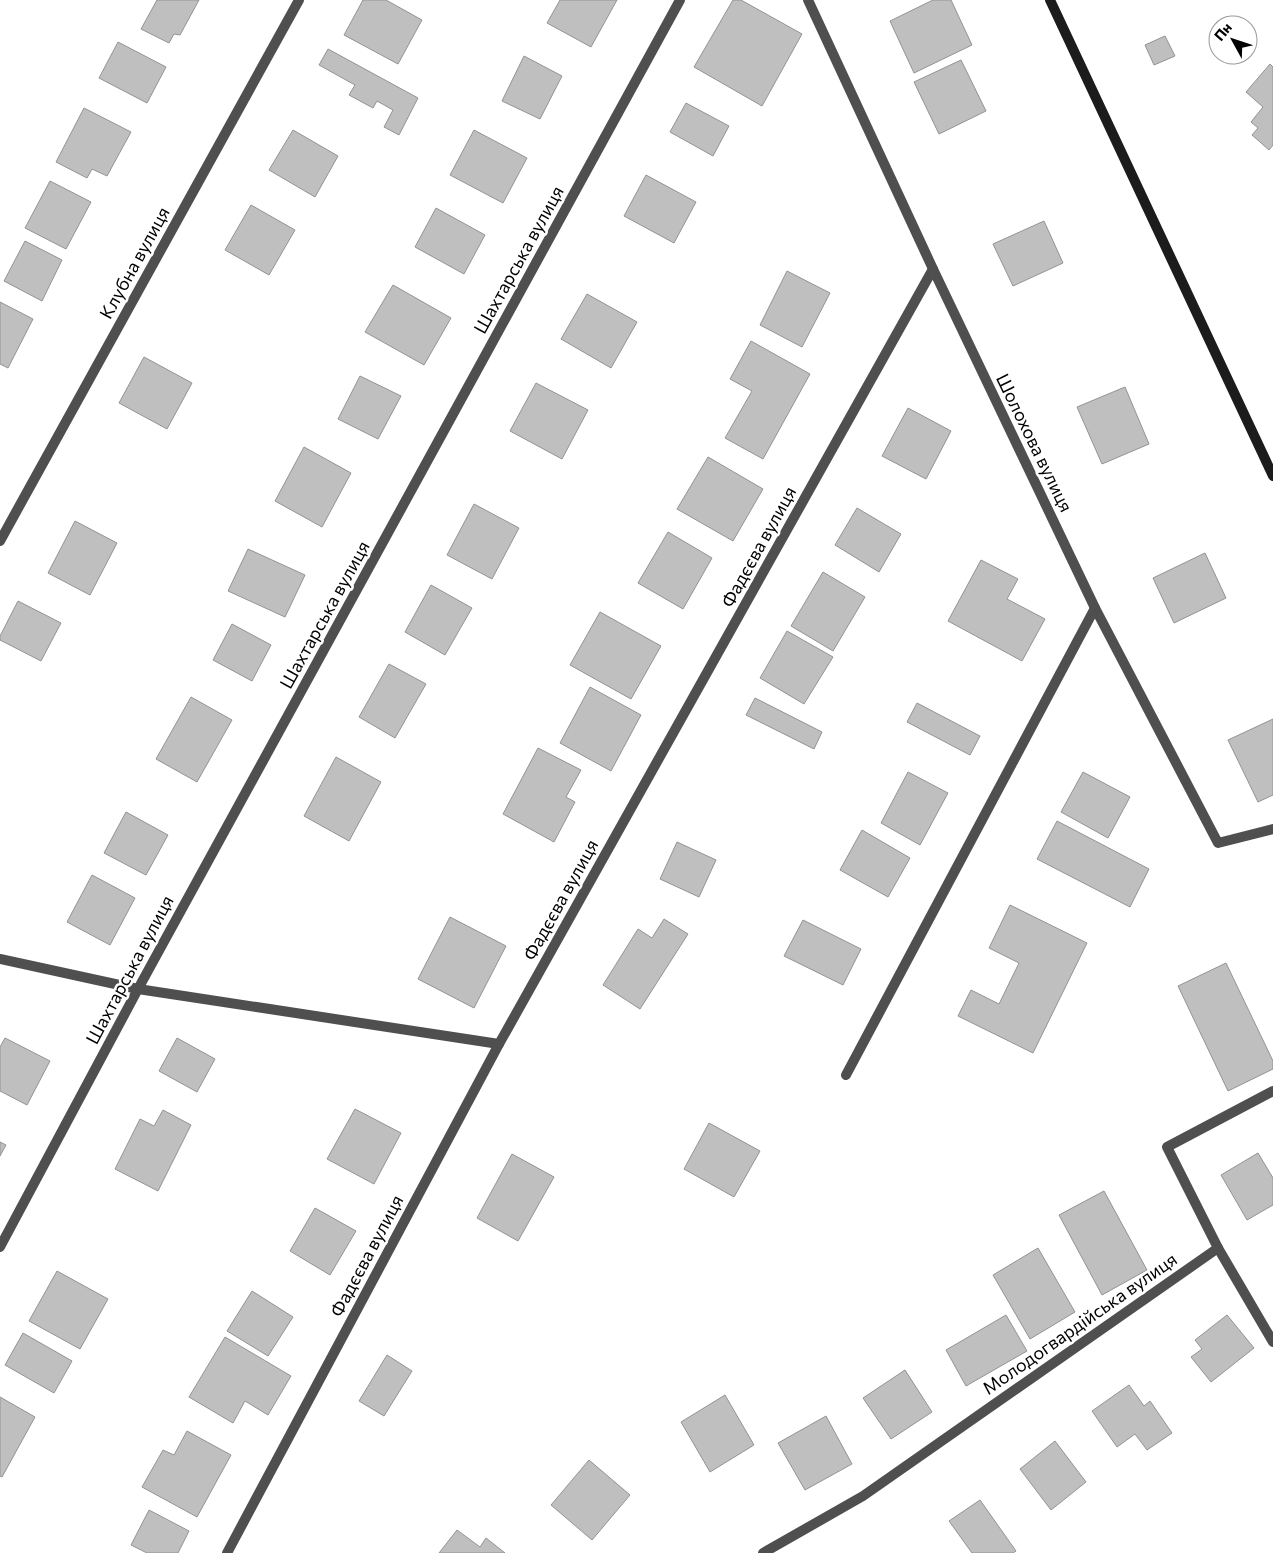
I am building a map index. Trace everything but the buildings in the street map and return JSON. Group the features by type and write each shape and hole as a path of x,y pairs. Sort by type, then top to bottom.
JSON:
{"street":[{"name":"Клубна вулиця","path":"0,541 299,0"},
{"name":"Шахтарська вулиця","path":"0,1247 138,989 680,0"},
{"name":"Шолохова вулиця","path":"808,0 933,269 1095,608 1218,843 1273,830"},
{"path":"1050,0 1273,476"},
{"name":"Фадєєва вулиця","path":"227,1553 499,1044 933,269"},
{"path":"846,1074 1095,608"},
{"path":"0,959 138,989 499,1044"},
{"path":"1273,1091 1167,1147 1218,1248 1273,1342"},
{"name":"Молодогвардійська вулиця","path":"763,1553 863,1496 1218,1248"}]}
